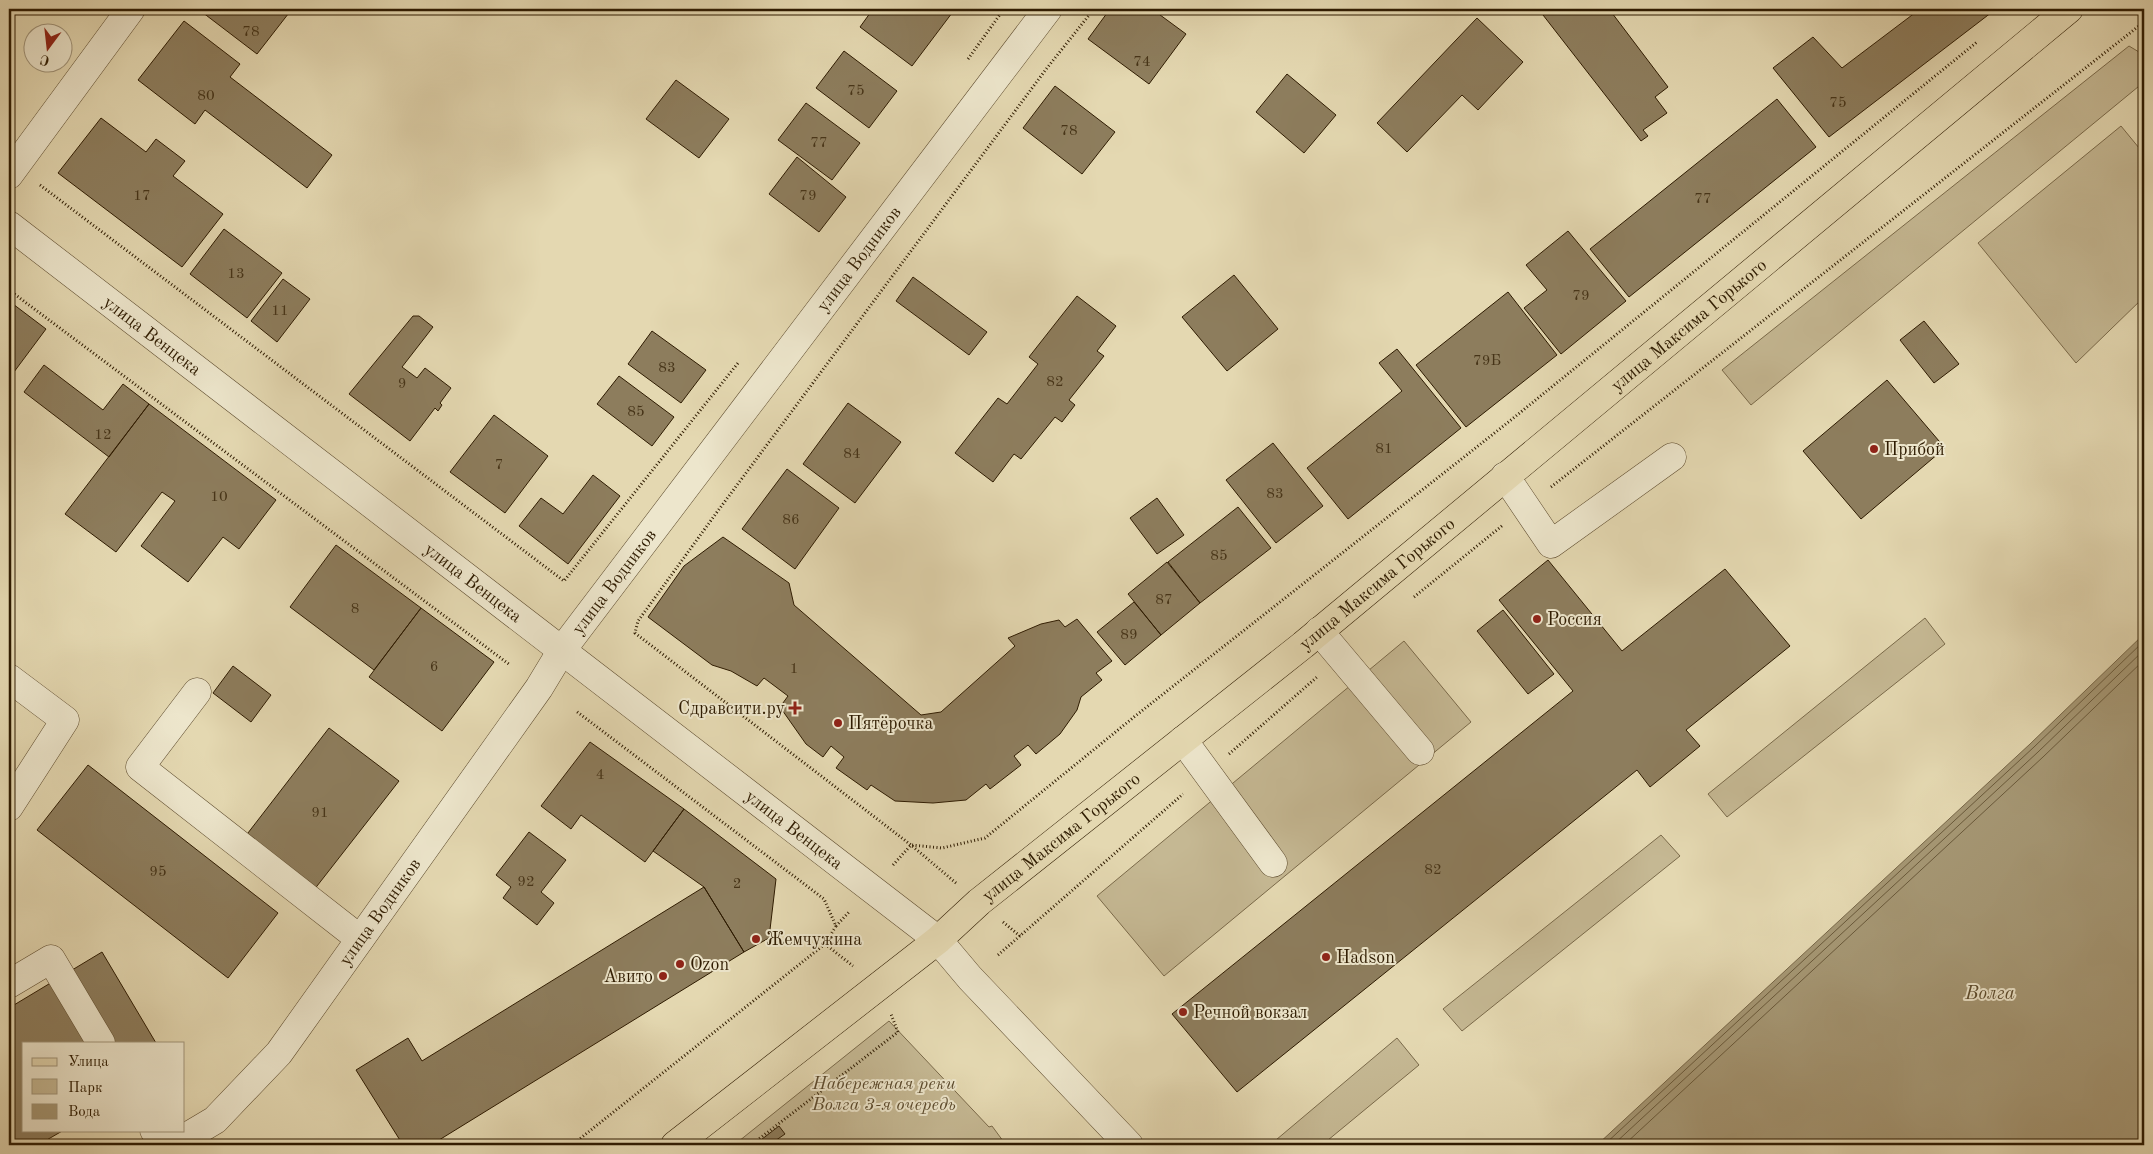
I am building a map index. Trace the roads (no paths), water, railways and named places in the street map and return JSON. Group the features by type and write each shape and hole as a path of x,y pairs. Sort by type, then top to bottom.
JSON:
{"main road":[{"name":"улица Максима Горького","path":"675,1145 938,940 978,902 1319,631 2069,9"}],"street":[{"path":"9,175 131,9"},
{"name":"улица Водников","path":"173,1145 215,1120 279,1053 539,688 562,650 1048,9"},
{"name":"улица Венцека","path":"9,225 938,940 970,978 1129,1145"},
{"path":"1505,476 1551,544 1672,457"},
{"path":"1319,631 1420,751"},
{"path":"9,678 65,720 9,807"},
{"path":"198,692 140,767 360,940"},
{"path":"1183,740 1273,863"},
{"path":"9,984 51,959 100,1042"},
{"path":"155,1132 163,1145"}],"water":[{"name":"Волга","path":"2144,634 2144,1145 1597,1145 2030,744"}],"place":[{"name":"Прибой","path":"1874,449"},
{"name":"Россия","path":"1537,619"},
{"name":"Сдравсити.ру","path":"795,708"},
{"name":"Пятёрочка","path":"838,723"},
{"name":"Жемчужина","path":"756,939"},
{"name":"Hadson","path":"1326,957"},
{"name":"Ozon","path":"680,964"},
{"name":"Авито","path":"663,976"},
{"name":"Речной вокзал","path":"1183,1012"}],"park label":[{"name":"Набережная реки Волга 3-я очередь","path":"884,1093"}]}
